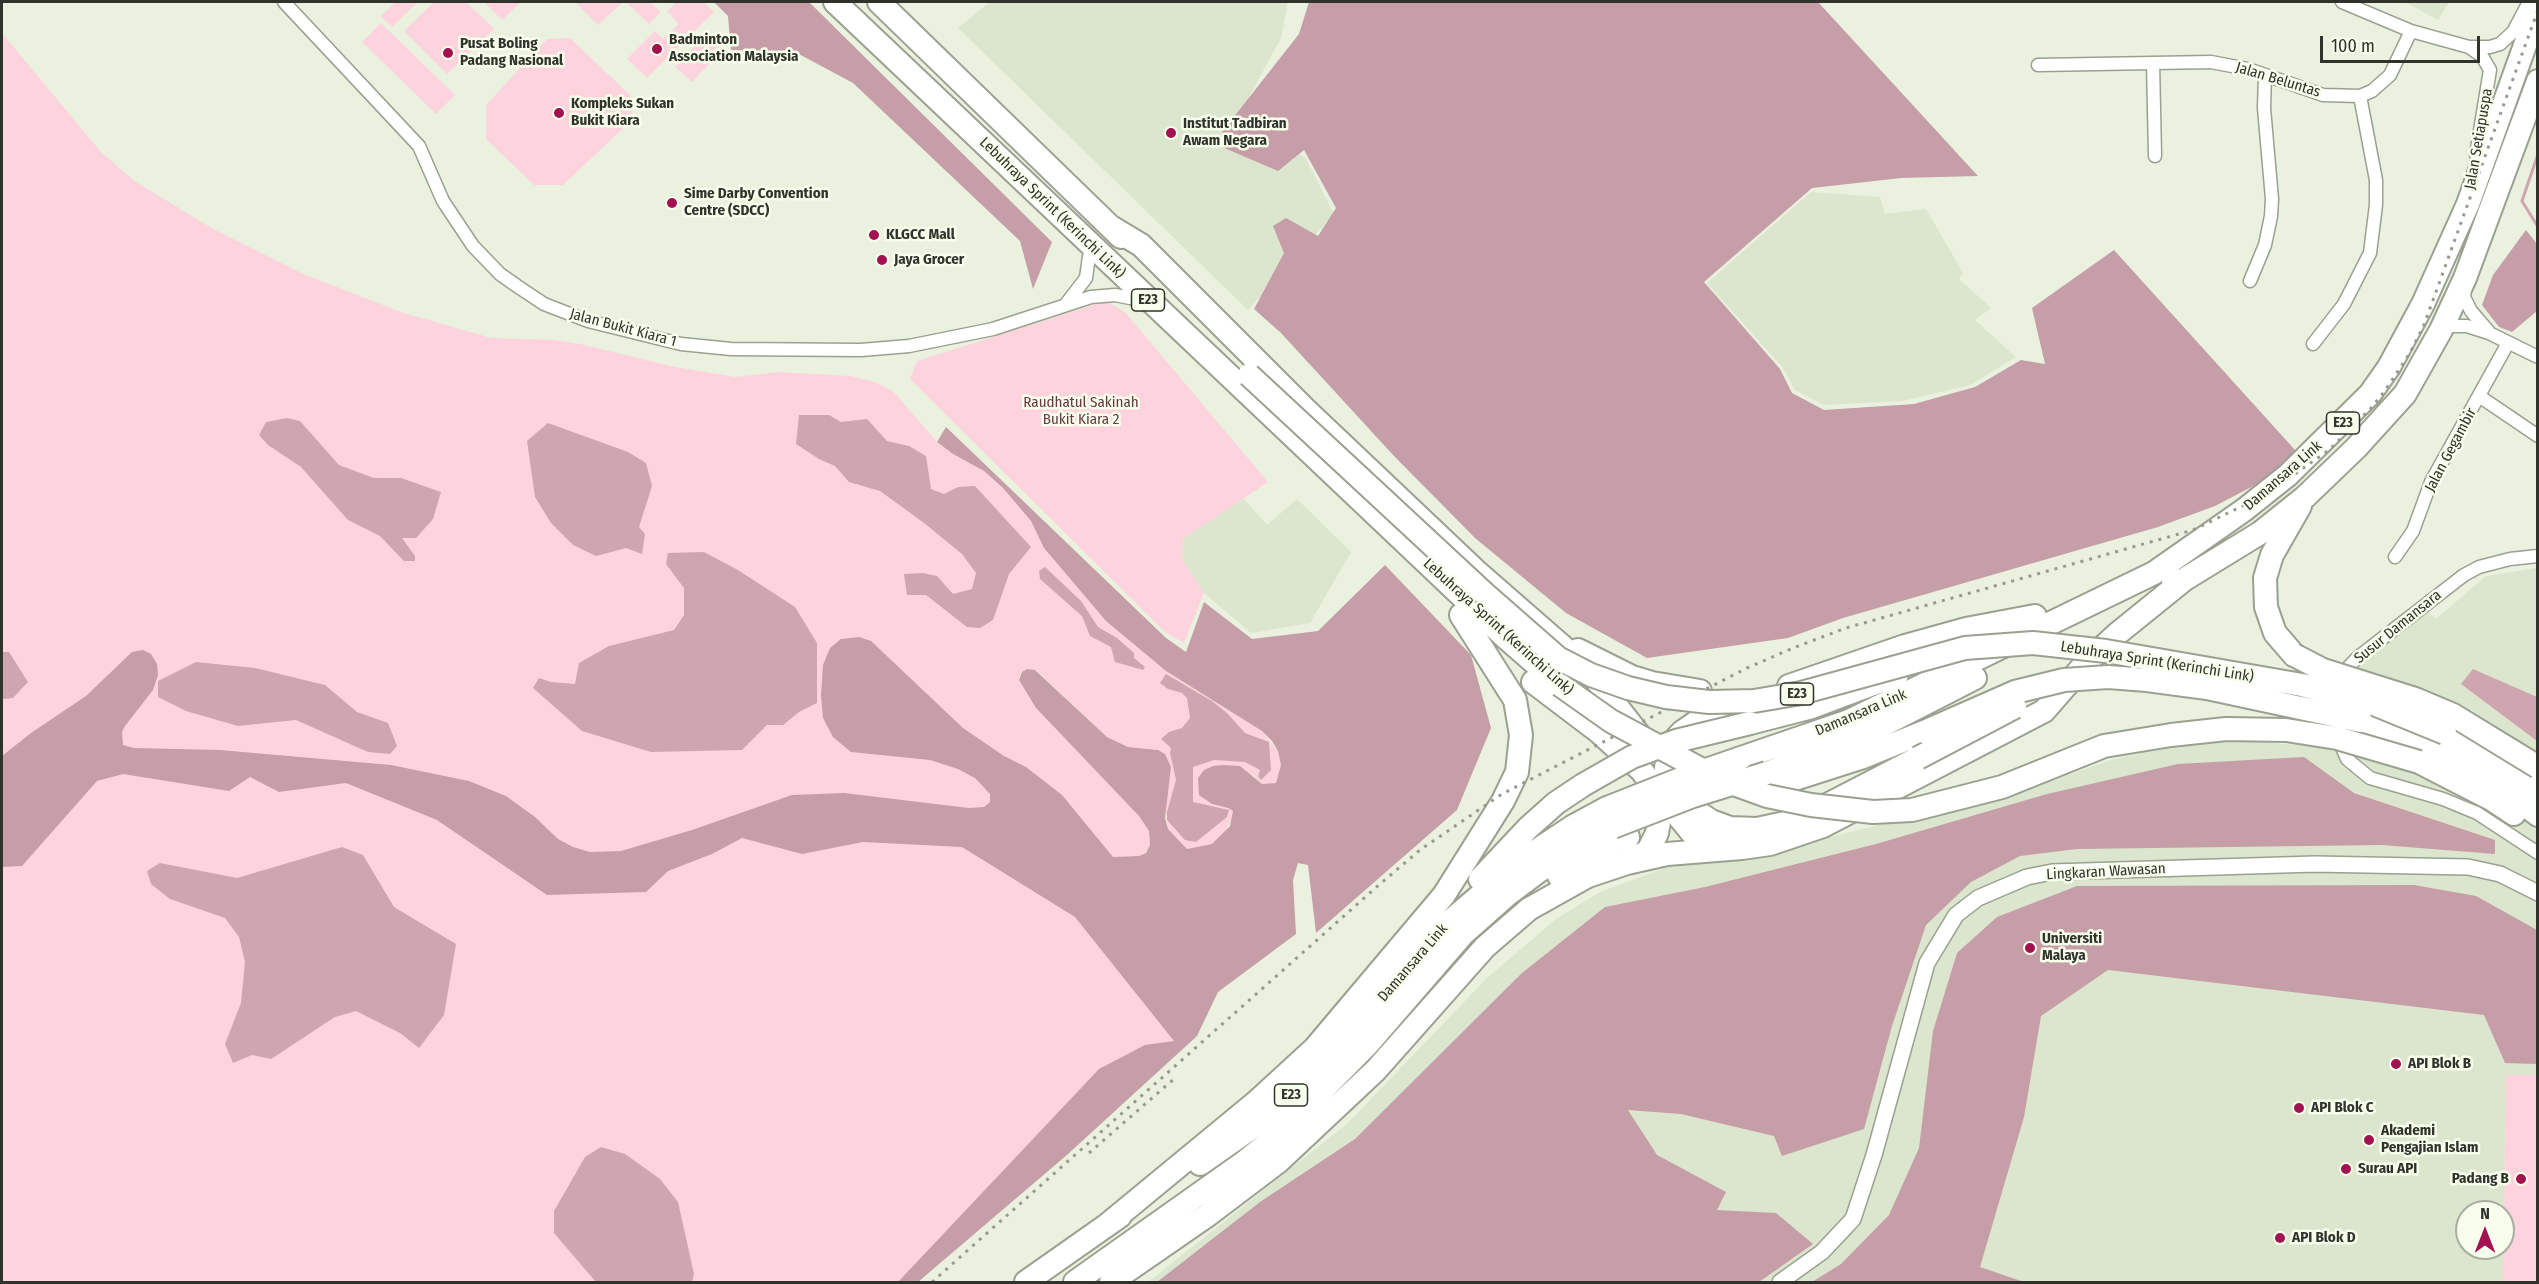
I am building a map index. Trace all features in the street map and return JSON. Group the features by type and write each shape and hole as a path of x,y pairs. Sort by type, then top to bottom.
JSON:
{"highway":[{"name":"Lebuhraya Sprint (Kerinchi Link)","path":"835,2 1060,216 1243,379 1558,658 1591,675 1628,688 1666,696 1709,702 1754,701 1801,693 1965,648 2033,643 2106,651 2291,683 2374,704 2493,800 2538,830"},
{"name":"Lebuhraya Sprint (Kerinchi Link)","path":"879,2 1112,227 1243,379 1506,638 1560,685 1611,721 1717,778 1767,796 1811,805 1873,812 1912,810 2002,787 2104,746 2226,729 2286,730 2337,738 2481,752 2538,790"},
{"name":"Damansara Link","path":"1075,1282 1243,1163 1278,1135 1367,1045 1463,934 1506,895 1539,871 1616,824 1683,778 1849,721 2154,573 2288,476 2370,394 2389,367 2423,304 2468,204 2538,9"},
{"name":"Damansara Link","path":"1026,1282 1107,1225 1235,1141 1272,1113 1350,1036 1442,928 1518,863 1572,827 1616,824 1693,796 1767,773 1856,739 2112,609 2185,579 2260,533 2305,497 2356,448 2405,394 2441,330 2465,278 2536,92"},
{"path":"1060,216 1089,256 1130,298 1336,492 1502,655 1550,696 1599,732 1632,762 1692,833 1713,843 1729,846 1770,844"},
{"path":"1112,227 1141,245 1306,410 1476,571 1586,667 1647,745 1663,799 1657,833 1648,851 1627,863"},
{"path":"2305,497 2272,555 2265,578 2266,607 2275,633 2294,655 2323,670 2415,699 2453,715 2538,766"},
{"path":"2188,548 1987,637 1701,719 1682,732 1669,746 1666,768 1672,782 1684,799 1711,821 1730,828 1757,829 1785,823 1829,804 1972,728 2019,705 2047,695 2115,688 2292,706"},
{"path":"1111,1282 1208,1215 1278,1162 1400,1045 1485,947 1529,909 1588,876 1627,863 1667,854 1770,844 1823,826 2044,711 2085,664 2109,641 2185,579"},
{"path":"1107,1225 1255,1102 1315,1048 1444,895 1503,801 1517,772 1521,735 1515,700 1461,615"},
{"path":"1550,635 1632,677 1692,690 1735,692 1782,688 1852,666 1905,646 1966,629 2035,616"},
{"path":"1442,928 1469,891 1528,828 1556,803 1632,757 1676,741 1812,707 1965,648"},
{"path":"1550,696 1569,703 1580,701 1588,686 1586,667"},
{"path":"1278,1135 1309,1116 1354,1076 1494,925 1538,890 1574,866 1616,824 1744,794 1863,757 2015,692 2064,680 2108,678 2147,680 2206,688 2361,721 2430,747 2490,779 2538,815"},
{"path":"1360,1084 1394,1034"}],"street":[{"name":"Jalan Bukit Kiara 1","path":"284,2 419,146 443,201 473,246 500,274 544,304 588,321 681,344 731,349 861,350 909,346 993,329 1091,297 1105,295 1130,298"},
{"path":"2342,2 2411,31 2469,46 2490,47 2500,44 2513,32 2529,2"},
{"path":"2313,344 2344,304 2370,253 2376,205 2376,180 2360,96 2372,91 2390,75 2411,31"},
{"name":"Jalan Setiapuspa","path":"2468,204 2490,70 2482,56 2469,46"},
{"name":"Jalan Beluntas","path":"2038,65 2211,62 2248,69 2323,95 2360,96"},
{"path":"2153,63 2155,156"},
{"path":"2250,281 2265,245 2271,216 2264,108 2265,75"},
{"path":"1065,305 1086,278 1089,256"},
{"path":"2465,278 2464,297 2471,311 2489,333"},
{"path":"2441,330 2452,326 2467,326 2489,333 2538,357"},
{"name":"Jalan Gegambir","path":"2395,557 2413,531 2431,482 2508,343"},
{"path":"2479,396 2538,436"},
{"name":"Susur Damansara","path":"2538,556 2511,559 2479,567 2464,575 2356,658 2344,672 2335,706 2335,728 2340,746 2347,759 2358,770 2370,778 2477,813 2538,853"},
{"name":"Lingkaran Wawasan","path":"1780,1282 1822,1252 1853,1219 1874,1155 1927,963 1956,915 1978,898 2027,877 2052,872 2315,864 2468,867 2500,874 2538,893"}],"shaded area":[{"path":"714,2 809,2 1052,242 1033,289 1020,241 853,83 795,52 731,50 728,16"},
{"name":"Institut Tadbiran Awam Negara","path":"990,2 1288,2 1281,38 1243,108 1306,159 1334,214 1248,310 958,28"},
{"path":"1309,2 1818,2 1978,176 1901,178 1812,188 1704,282 1780,369 1792,393 1824,410 1914,404 1975,387 2021,360 2045,364 2032,308 2114,250 2295,450 2280,468 2257,484 2215,506 2158,527 1843,618 1788,638 1647,658 1566,613 1475,538 1394,456 1281,333 1254,309 1284,253 1273,226 1286,218 1318,236 1336,208 1304,150 1278,171 1222,147 1222,132 1299,34"},
{"path":"2405,2 2449,2 2438,20"},
{"path":"1811,192 1880,197 1885,214 1926,209 1963,273 1959,279 1991,308 1975,320 2016,357 1970,385 1902,401 1824,405 1795,390 1783,368 1707,283"},
{"path":"2526,230 2537,244 2537,311 2512,332 2499,327 2482,305 2493,275"},
{"path":"799,415 829,415 841,422 867,419 887,441 909,446 926,456 931,489 944,494 958,487 975,486 1031,547 1009,574 993,620 980,628 967,627 926,595 907,595 904,574 923,573 937,576 953,594 972,589 976,573 962,554 880,491 849,482 835,466 796,444"},
{"path":"287,418 300,421 339,465 374,478 401,478 441,492 433,519 416,538 402,538 415,556 415,561 404,561 380,536 348,520 301,467 268,445 259,435 266,422"},
{"path":"548,423 628,452 646,463 652,486 639,527 645,534 642,554 626,548 596,556 573,545 551,523 535,497 527,441"},
{"path":"946,427 1166,638 1186,652 1204,602 1252,639 1318,631 1385,565 1471,655 1491,728 1457,810 1316,933 1308,865 1298,863 1293,880 1296,934 1218,992 1197,1036 1068,1154 918,1282 898,1282 1099,1069 1145,1045 1174,1041 1075,917 962,847 863,842 802,854 742,838 712,854 668,871 646,892 547,895 437,820 346,783 279,792 250,777 229,791 123,774 97,781 22,866 2,867 2,756 31,733 86,696 132,652 143,650 151,654 157,664 158,675 153,690 122,732 123,745 134,748 220,750 391,765 469,781 506,796 535,817 558,839 590,852 621,851 692,830 792,795 844,793 969,808 984,807 990,802 990,794 975,778 958,769 930,760 851,752 833,737 823,718 821,695 823,665 830,648 841,639 859,637 871,641 963,728 1004,756 1026,767 1062,795 1113,857 1139,856 1146,853 1150,845 1149,831 1139,816 1036,708 1019,680 1022,672 1027,669 1035,670 1107,737 1128,747 1158,750 1165,754 1171,767 1165,818 1168,829 1187,849 1212,844 1230,826 1233,811 1212,804 1199,795 1198,778 1204,770 1213,766 1240,766 1262,784 1276,783 1281,765 1278,751 1272,741 1262,731 1166,671 1106,621 1044,548 1031,521 1003,488 984,471 953,454 937,442"},
{"path":"1243,498 1267,525 1297,499 1351,552 1310,623 1251,633 1204,593 1182,559 1183,539"},
{"path":"704,552 738,570 795,607 817,643 817,703 799,712 783,725 767,725 742,750 651,752 582,731 533,688 539,678 551,682 575,684 579,663 609,646 674,630 684,615 684,588 666,564 668,553"},
{"path":"1045,567 1081,601 1098,627 1117,638 1134,653 1134,658 1145,667 1143,670 1115,662 1111,647 1090,636 1082,616 1040,579 1039,571"},
{"name":"Universiti Malaya","path":"2537,568 2537,1282 1148,1282 1348,1123 1487,978 1556,919 1600,892 1681,862 1806,843 2037,786 2114,759 2184,745 2243,741 2324,747 2342,661 2418,603 2436,619 2486,576"},
{"path":"2,652 9,652 28,682 13,698 2,701"},
{"path":"196,662 255,668 325,685 357,712 388,723 397,746 390,754 368,752 296,720 238,726 186,711 158,697 158,681"},
{"path":"2473,669 2537,697 2537,741 2461,684"},
{"path":"1166,674 1212,701 1227,713 1245,733 1269,742 1271,770 1261,780 1258,776 1260,770 1245,762 1214,760 1193,767 1193,802 1229,810 1227,817 1196,842 1185,840 1167,820 1176,780 1171,748 1161,739 1169,732 1182,728 1190,718 1187,698 1182,693 1168,689 1160,683"},
{"path":"2304,757 2354,793 2495,840 2495,854 2382,845 2077,849 2020,856 1971,882 1926,925 1892,1026 1864,1129 1782,1156 1774,1136 1681,1114 1628,1110 1657,1155 1726,1192 1717,1210 1776,1213 1813,1244 1759,1282 1157,1282 1260,1202 1355,1139 1522,973 1605,907 1705,887 1876,844 2047,794 2178,764"},
{"path":"342,847 363,855 394,907 456,944 444,1015 419,1048 400,1033 356,1011 335,1017 271,1059 252,1055 233,1063 225,1044 241,1003 245,962 239,937 225,918 170,899 151,884 147,871 160,863 237,878"},
{"path":"2414,885 2476,896 2537,930 2537,1064 2505,1063 2484,1015 2108,970 2041,1016 2024,1117 1980,1267 2024,1282 1812,1282 1841,1264 1889,1215 1919,1148 1933,1031 1957,953 1997,917 2077,886"},
{"path":"601,1147 625,1154 660,1179 678,1202 694,1274 692,1282 596,1282 554,1233 554,1211 585,1157"}],"green space":[{"path":"395,2 418,2 392,27 381,16"},
{"name":"Pusat Boling Padang Nasional","path":"434,2 466,2 494,29 447,74 404,31"},
{"name":"Pusat Boling Padang Nasional","path":"484,2 521,2 502,20"},
{"path":"575,2 623,2 598,25"},
{"name":"Badminton Association Malaysia","path":"626,2 650,2 661,12 649,24"},
{"name":"Badminton Association Malaysia","path":"677,2 704,2 714,12 647,78 627,59 655,31 663,39 679,24 667,11"},
{"path":"381,23 455,95 436,114 362,42"},
{"name":"Badminton Association Malaysia","path":"708,31 721,43 706,59 710,63 692,82 675,67"},
{"path":"2,33 101,152 136,182 215,230 301,273 401,312 491,338 554,340 580,344 675,367 736,377 778,372 850,376 875,382 893,391 937,442 953,454 984,471 1003,488 1031,521 1044,548 1106,621 1166,671 1262,731 1278,751 1281,765 1280,776 1276,783 1269,785 1262,784 1252,774 1223,765 1204,770 1212,804 1229,808 1233,811 1233,817 1223,835 1212,844 1187,849 1168,829 1158,750 1128,747 1107,737 1036,670 1021,672 1019,680 1036,708 1139,816 1149,831 1150,845 1146,852 1139,856 1113,857 1174,1041 905,1282 2,1282"},
{"name":"Kompleks Sukan Bukit Kiara","path":"570,38 630,95 632,120 563,185 534,185 486,139 486,105 547,39"},
{"name":"Raudhatul Sakinah Bukit Kiara 2","path":"1106,301 1125,312 1268,482 1183,539 1182,559 1204,593 1184,643 1165,632 910,379 917,361"},
{"name":"Padang B","path":"2506,1075 2537,1075 2537,1282 2503,1282 2503,1260 2515,1260 2515,1200 2504,1200"}],"waterway":[{"path":"2538,154 2522,201 2538,227"}],"railway":[{"path":"932,1282 1380,884 1420,850 1502,794 1747,668 1793,648 1846,628 2193,530 2265,495 2329,450 2384,392 2410,353 2424,325 2538,10"},
{"path":"1089,1153 1175,1078"}],"place":[{"name":"Badminton Association Malaysia","path":"657,49"},
{"name":"Pusat Boling Padang Nasional","path":"448,53"},
{"name":"Kompleks Sukan Bukit Kiara","path":"559,113"},
{"name":"Institut Tadbiran Awam Negara","path":"1171,133"},
{"name":"Sime Darby Convention Centre (SDCC)","path":"672,203"},
{"name":"KLGCC Mall","path":"874,235"},
{"name":"Jaya Grocer","path":"882,260"},
{"name":"Universiti Malaya","path":"2030,948"},
{"name":"API Blok B","path":"2396,1064"},
{"name":"API Blok C","path":"2299,1108"},
{"name":"Akademi Pengajian Islam","path":"2369,1140"},
{"name":"Surau API","path":"2346,1169"},
{"name":"Padang B","path":"2521,1179"},
{"name":"API Blok D","path":"2280,1238"}]}
